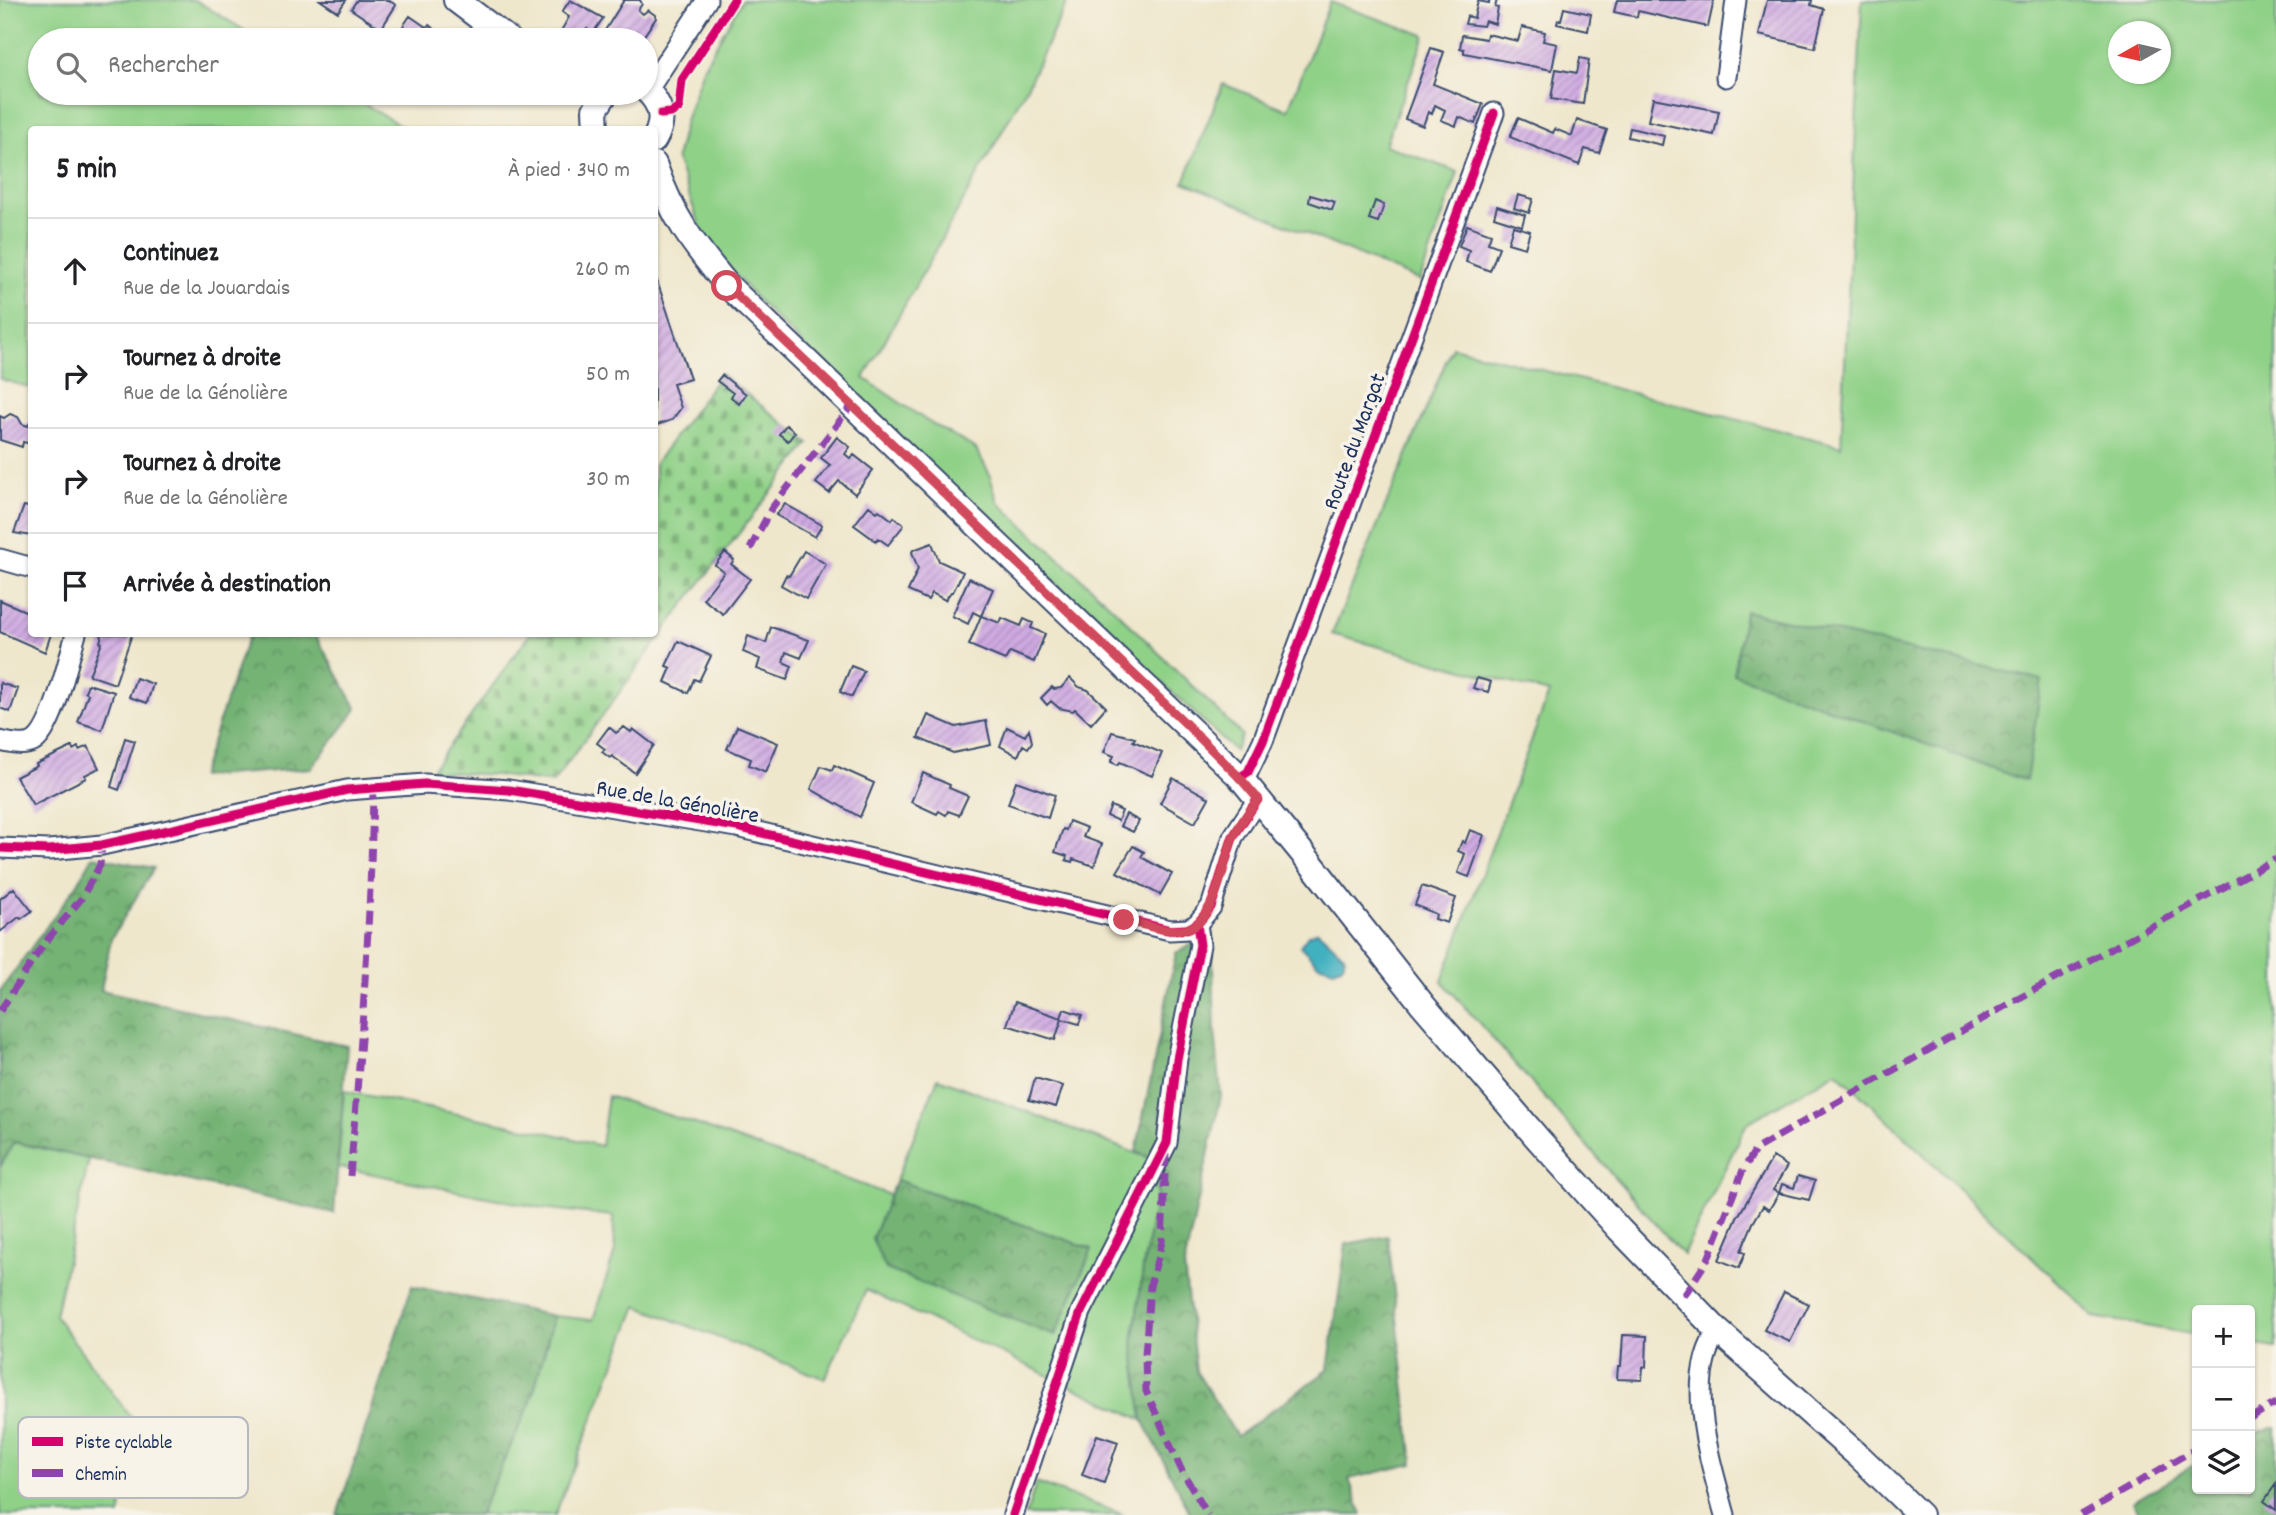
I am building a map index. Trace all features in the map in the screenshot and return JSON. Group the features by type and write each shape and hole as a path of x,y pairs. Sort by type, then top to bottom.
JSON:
{"main road":[{"path":"456,0 493,28"},
{"path":"658,104 661,123 658,130"},
{"path":"596,105 596,126"},
{"path":"658,174 673,212 690,241 727,286 1240,778 1423,1005 1620,1230 1718,1331 1861,1458 1920,1515"}],"street":[{"path":"658,73 707,0"},
{"path":"1727,77 1736,0"},
{"name":"Route du Margat","path":"1240,778 1248,772 1263,741 1494,113"},
{"path":"0,559 28,567"},
{"path":"0,741 17,745 33,742 48,726 75,637"},
{"name":"Rue de la Génolière","path":"0,848 49,849 102,845 347,790 425,784 509,790 737,827 1170,930 1188,929 1197,924"},
{"path":"1013,1515 1082,1312 1167,1143 1177,1059 1200,945 1197,924 1211,907 1233,837 1258,799"},
{"name":"Rue de la Génolière","path":"0,836 49,849"},
{"path":"1718,1331 1704,1359 1701,1384 1707,1447 1725,1515"}],"green space":[{"path":"0,0 195,0 240,28 28,28 28,105 366,105 401,126 28,126 28,387 0,379"},
{"path":"742,0 1068,0 1028,85 864,378 927,421 976,449 989,473 998,502 1110,605 1242,735 1235,751 894,433 758,301 705,240 676,159 685,121 704,66"},
{"path":"1862,0 2276,0 2276,1348 2255,1345 2255,1305 2192,1305 2192,1334 2094,1317 1837,1072 1747,1123 1683,1255 1442,981 1549,693 1332,634 1452,347 1841,446"},
{"path":"1330,2 1425,35 1385,145 1458,172 1420,281 1184,182 1223,84 1288,110"},
{"path":"721,374 809,443 682,607 553,783 495,775 431,771 528,637 658,637 658,459"},
{"path":"1745,611 2042,680 2026,781 1734,674"},
{"path":"248,637 317,637 357,709 311,768 200,777"},
{"path":"93,856 154,868 111,939 101,990 347,1046 334,1213 14,1142 0,1167 0,991 78,883"},
{"path":"1212,934 1215,1030 1221,1096 1184,1266 1196,1371 1237,1436 1328,1370 1346,1244 1388,1236 1413,1464 1349,1479 1362,1515 1191,1515 1143,1420 1133,1343 1157,1194 1151,1159 1136,1152 1176,953"},
{"path":"938,1078 1151,1159 1157,1194 1133,1343 1143,1420 866,1290 825,1379 637,1306 555,1515 479,1515 531,1401 554,1316 593,1320 615,1251 613,1216 541,1208 338,1167 344,1091 546,1132 601,1146 608,1096 693,1123 890,1195 872,1239 1092,1249 896,1180"},
{"path":"13,1142 89,1159 55,1316 131,1417 18,1417 18,1498 123,1498 120,1515 0,1515 0,1167"},
{"path":"896,1180 1092,1249 1055,1336 886,1269 872,1239"},
{"path":"412,1286 554,1316 531,1401 479,1515 337,1515"},
{"path":"2276,1427 2276,1515 2139,1515 2133,1502 2192,1466 2192,1494 2255,1494 2255,1434"},
{"path":"1036,1483 1124,1515 1026,1515"}],"water":[{"path":"1318,931 1345,956 1343,965 1334,969 1318,964 1300,946 1308,935"}],"building":[{"path":"320,0 346,0 338,12"},
{"path":"357,0 388,0 396,5 382,28 351,9"},
{"path":"570,0 603,18 596,28 563,28 569,17 562,12"},
{"path":"624,0 640,0 642,4 638,10 643,14 648,10 656,18 649,28 606,28"},
{"path":"1489,0 1497,0 1495,24 1485,21 1483,26 1465,24 1467,16 1474,18 1478,1 1489,3"},
{"path":"1617,0 1714,0 1708,27 1638,11 1637,17 1614,12"},
{"path":"1767,0 1812,0 1811,5 1824,9 1815,48 1759,35"},
{"path":"1564,8 1591,14 1588,31 1557,24"},
{"path":"410,16 426,27 429,25 433,28 402,28"},
{"path":"1522,27 1545,32 1543,41 1557,44 1552,70 1464,53 1464,49 1460,48 1462,35 1486,39 1487,34 1518,41"},
{"path":"1431,48 1444,52 1433,84 1483,104 1475,124 1459,117 1456,126 1441,120 1445,110 1435,105 1432,114 1428,112 1423,126 1405,119"},
{"path":"1580,58 1589,60 1583,104 1551,99 1556,69 1577,73"},
{"path":"1653,98 1719,111 1714,135 1648,121"},
{"path":"1518,118 1553,133 1555,129 1572,136 1577,120 1607,130 1599,153 1585,149 1579,165 1510,137"},
{"path":"1630,128 1664,136 1662,145 1628,137"},
{"path":"1310,195 1335,202 1332,210 1309,202"},
{"path":"1518,195 1533,199 1529,213 1514,208"},
{"path":"1375,201 1384,205 1378,222 1369,219"},
{"path":"1497,206 1525,215 1522,226 1494,217"},
{"path":"1467,225 1491,234 1488,243 1499,247 1490,271 1466,262 1469,250 1459,246"},
{"path":"1513,226 1530,231 1525,248 1508,243"},
{"path":"658,284 690,379 673,384 681,408 672,420 658,425"},
{"path":"722,375 746,394 739,404 731,397 733,393 717,381"},
{"path":"10,414 28,426 28,443 23,442 22,447 0,440 0,416 4,418"},
{"path":"786,425 795,432 788,441 779,434"},
{"path":"837,437 850,447 845,454 851,459 854,455 873,470 855,494 839,481 829,493 816,483 830,465 821,458"},
{"path":"785,504 822,525 815,537 776,515"},
{"path":"24,506 28,507 28,535 14,533"},
{"path":"869,506 892,520 894,517 904,525 888,545 878,538 876,541 854,525"},
{"path":"932,543 939,561 963,572 953,592 945,600 932,593 928,600 908,591 918,569 913,550"},
{"path":"804,551 826,564 806,599 781,585"},
{"path":"725,552 734,560 731,564 750,579 723,614 703,599 724,572 715,565"},
{"path":"969,578 993,589 981,616 973,612 968,624 952,616"},
{"path":"0,600 28,612 28,637 50,637 45,652 0,632"},
{"path":"981,616 1000,623 1002,618 1021,626 1024,619 1033,623 1031,628 1045,634 1034,662 1010,652 1005,660 969,645"},
{"path":"771,627 809,640 801,658 786,652 783,662 792,666 787,680 757,669 760,659 743,652 748,636 766,643"},
{"path":"101,637 131,637 115,684 89,675 102,643"},
{"path":"678,641 711,656 699,681 694,679 688,693 665,682 671,668 666,666"},
{"path":"851,666 864,671 852,697 840,692"},
{"path":"136,678 153,684 147,703 129,697"},
{"path":"1070,678 1106,707 1091,724 1075,709 1073,711 1059,708 1051,701 1047,705 1041,698 1052,687 1061,688"},
{"path":"1477,678 1491,682 1488,692 1473,688"},
{"path":"0,683 18,689 10,712 0,708"},
{"path":"88,684 114,692 102,730 78,722 88,694 85,692"},
{"path":"928,715 956,727 986,721 991,745 953,753 918,738"},
{"path":"737,726 778,743 766,772 749,765 751,759 727,749"},
{"path":"609,727 616,733 624,727 631,732 633,729 654,745 635,773 602,752 605,749 597,743"},
{"path":"1007,727 1025,736 1029,729 1032,742 1028,748 1023,745 1018,756 1000,746"},
{"path":"1112,732 1135,738 1133,741 1162,753 1152,776 1120,762 1118,765 1111,762 1114,756 1104,752"},
{"path":"125,738 135,741 119,790 111,787"},
{"path":"88,746 99,768 85,775 86,778 33,805 16,777 72,747 73,750 78,747 79,750"},
{"path":"834,765 874,783 860,817 811,789 821,766 832,770"},
{"path":"923,773 968,796 959,815 948,811 946,815 939,811 937,814 911,802"},
{"path":"1173,778 1209,798 1195,823 1160,803"},
{"path":"1016,781 1055,795 1048,818 1008,804"},
{"path":"1111,806 1122,811 1118,821 1107,816"},
{"path":"1126,814 1139,821 1133,832 1120,826"},
{"path":"1069,821 1087,828 1083,837 1102,844 1094,866 1073,859 1072,862 1066,860 1067,856 1055,852 1063,829 1066,830"},
{"path":"1470,830 1484,835 1469,877 1458,873 1465,854 1458,851 1462,841 1465,843"},
{"path":"1133,846 1144,852 1141,857 1172,874 1160,895 1117,872"},
{"path":"1422,886 1456,898 1447,923 1435,919 1436,914 1415,905"},
{"path":"14,888 32,911 21,919 19,917 0,932 0,899"},
{"path":"1015,1002 1061,1018 1064,1009 1082,1015 1079,1024 1062,1019 1055,1040 1007,1025"},
{"path":"1035,1078 1063,1086 1056,1107 1029,1100"},
{"path":"1773,1157 1787,1166 1773,1190 1779,1193 1769,1210 1763,1206 1753,1223 1741,1251 1745,1253 1739,1268 1719,1260 1737,1218"},
{"path":"1798,1176 1815,1181 1809,1200 1779,1193 1782,1184 1794,1188"},
{"path":"1784,1292 1809,1304 1790,1342 1764,1330"},
{"path":"1623,1335 1647,1336 1646,1367 1643,1367 1642,1380 1617,1379 1618,1366 1621,1366"},
{"path":"1097,1435 1118,1442 1104,1483 1082,1475"},
{"path":"2276,1484 2276,1510 2264,1501"}],"marked path":[{"path":"750,549 771,509 852,405"},
{"path":"350,1176 365,982 373,788"},
{"path":"0,1011 43,945 81,899 100,865 102,845"},
{"path":"1684,1296 1708,1259 1743,1170 1756,1149 2014,1001 2276,859"},
{"path":"1166,1153 1162,1242 1150,1286 1145,1355 1146,1391 1181,1469 1208,1515"},
{"path":"2255,1415 2276,1403"},
{"path":"2081,1515 2192,1451"}],"cycle path":[{"path":"661,114 671,113 679,108 682,80 734,0"},
{"path":"1240,777 1248,772 1263,741 1494,113"},
{"path":"0,848 49,850 102,845 347,790 425,784 509,790 737,827 1170,930 1188,929 1197,924 1211,907 1233,837 1258,799"},
{"path":"1013,1515 1081,1312 1167,1143 1177,1059 1200,945 1197,924"}],"route":[{"path":"727,286 1185,723 1258,799 1233,837 1211,907 1197,924 1188,929 1170,930 1124,920"}]}
